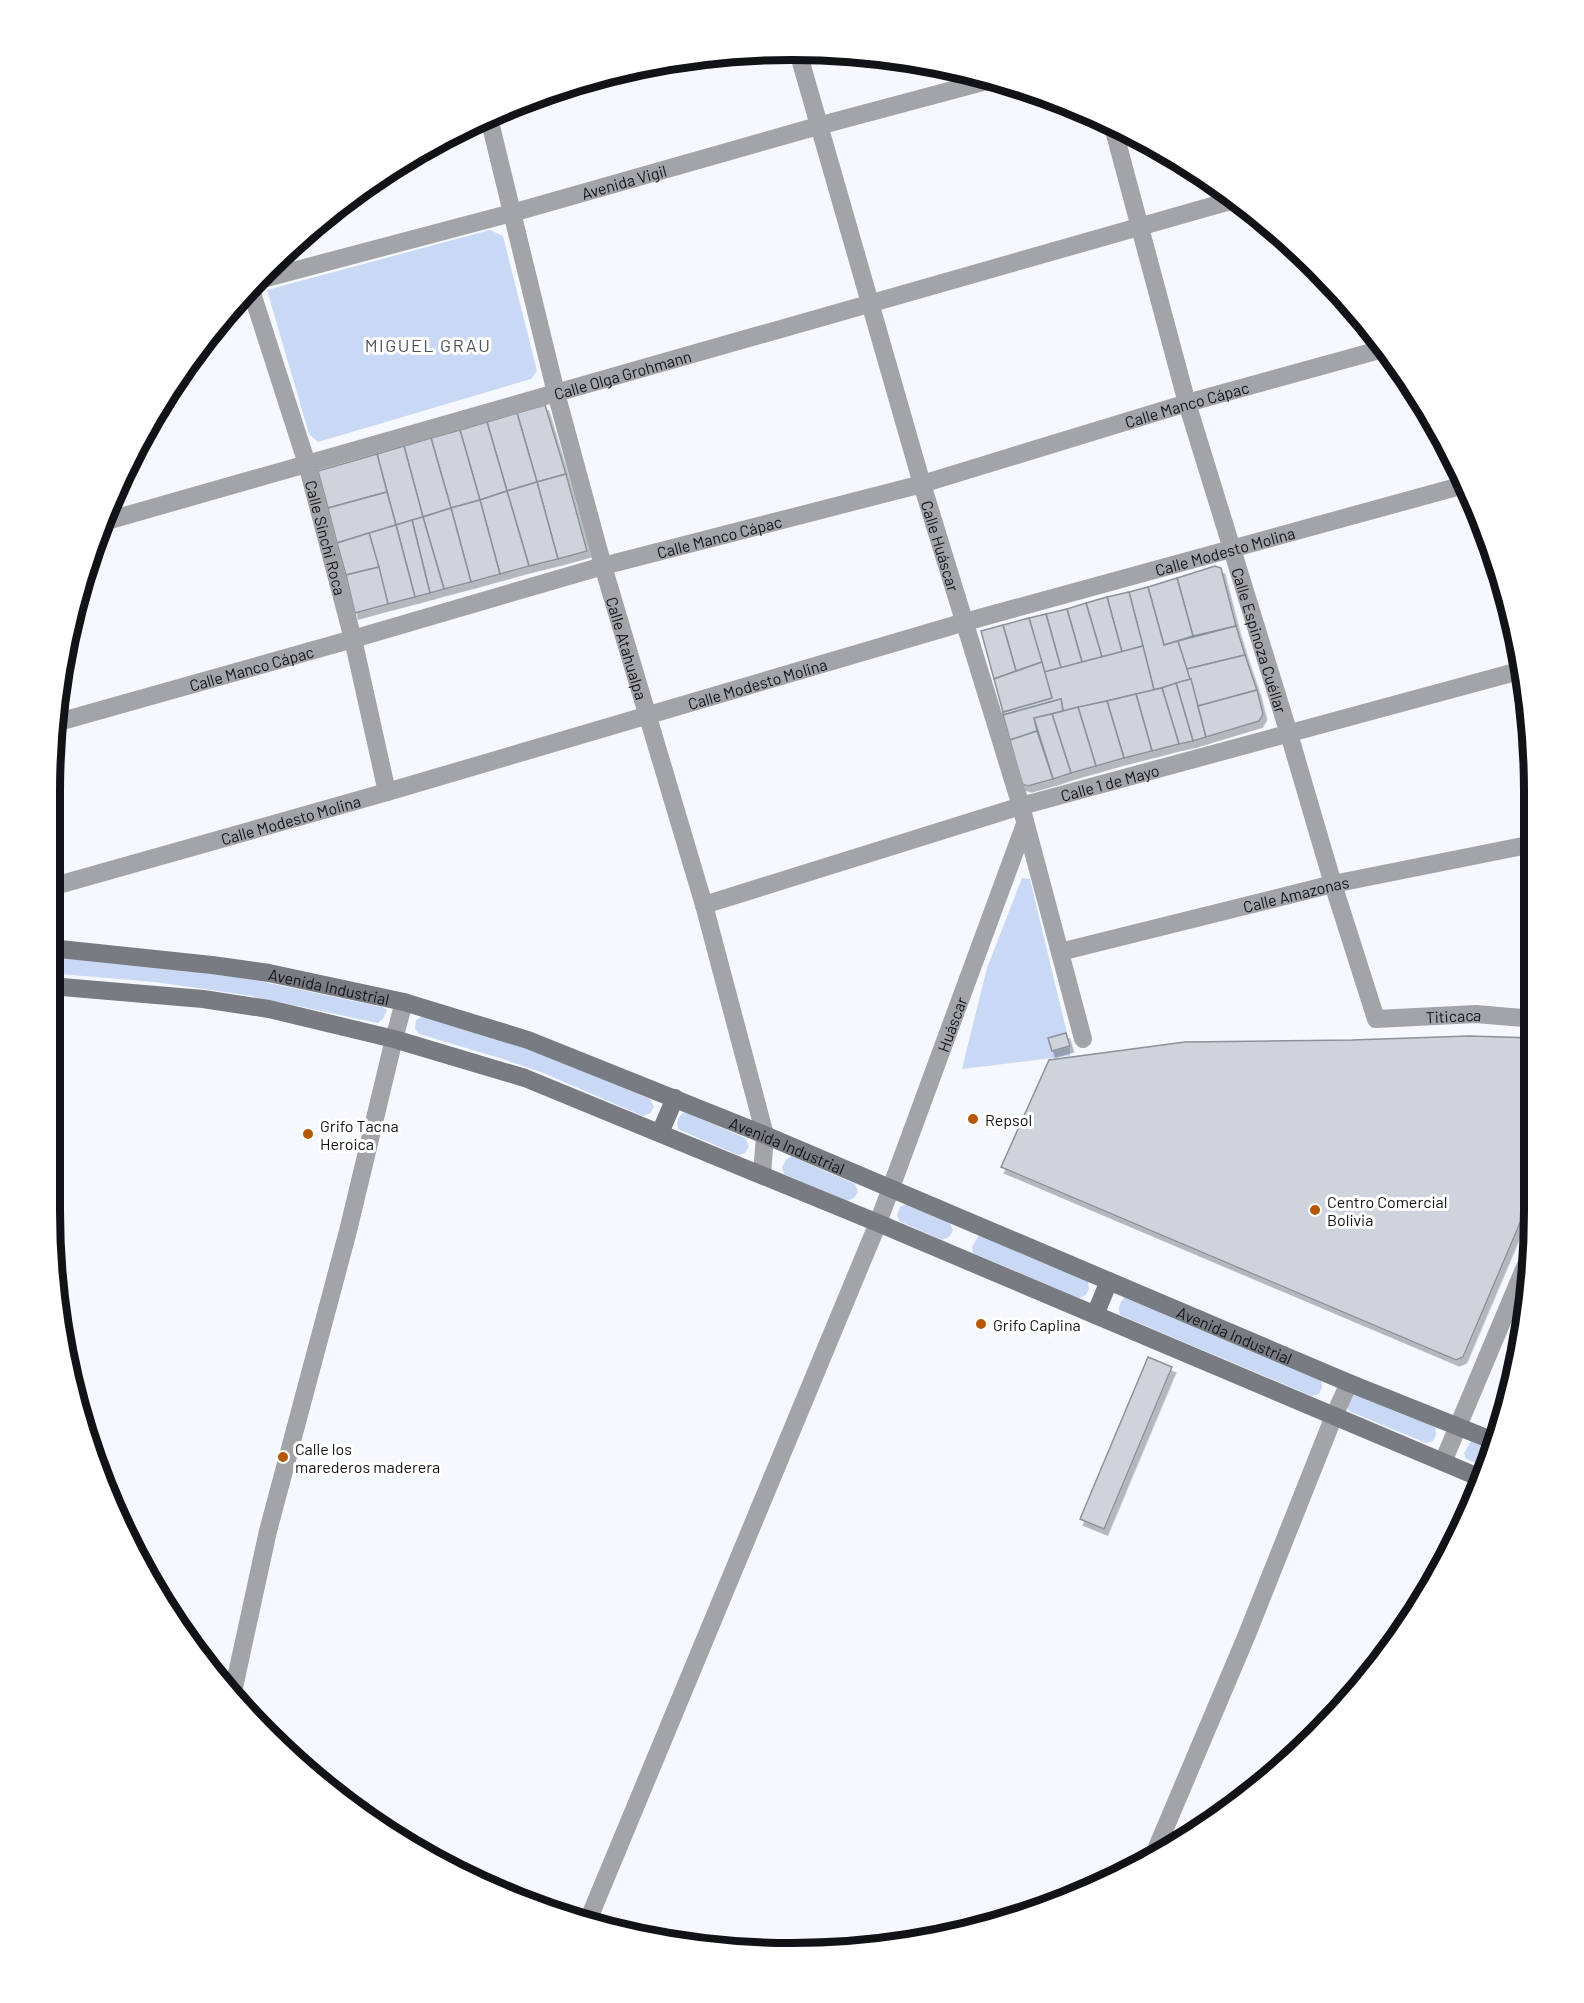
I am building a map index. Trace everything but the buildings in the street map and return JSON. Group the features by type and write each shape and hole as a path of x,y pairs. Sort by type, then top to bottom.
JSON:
{"main road":[{"name":"Avenida Industrial","path":"60,949 269,973 404,1002 528,1040 765,1135 1349,1383 1487,1438"},
{"path":"60,987 203,999 269,1009 394,1039 525,1078 878,1223 1474,1475"},
{"path":"660,1133 675,1098"},
{"path":"1095,1315 1109,1281"}],"street":[{"name":"Calle Huáscar","path":"800,60 922,484 1023,815 1083,1039"},
{"name":"Avenida Vigil","path":"272,277 512,213 976,84"},
{"name":"Calle Atahualpa","path":"491,125 556,393 603,566 704,906 765,1135 762,1175"},
{"name":"Calle Espinoza Cuéllar","path":"1115,135 1187,403 1376,1019"},
{"name":"Calle Olga Grohmann","path":"113,519 1226,202"},
{"name":"Calle Sinchi Roca","path":"252,298 307,464 352,639 387,792"},
{"name":"Calle Manco Cápac","path":"64,720 603,566 922,484 1187,403 1376,351"},
{"name":"Calle Modesto Molina","path":"60,883 648,717 965,622 1457,487"},
{"name":"Calle 1 de Mayo","path":"704,906 1023,815 1289,734 1514,672"},
{"name":"Huáscar","path":"591,1914 892,1188 1023,815"},
{"name":"Calle Amazonas","path":"1060,952 1333,884 1524,846"},
{"path":"235,1685 268,1531 348,1231 404,1002"},
{"name":"Titicaca","path":"1376,1019 1476,1014 1524,1018"},
{"path":"1443,1462 1520,1278"},
{"path":"1157,1845 1349,1383"}],"shaded area":[{"path":"490,230 503,236 537,371 531,379 318,442 309,434 267,290"},
{"path":"1022,878 1030,879 1070,1046 1070,1056 962,1069 987,968"},
{"path":"60,957 160,967 249,979 382,1007 387,1010 383,1019 378,1023 246,995 155,982 60,974"},
{"path":"423,1016 510,1041 650,1099 654,1107 650,1113 643,1116 541,1072 419,1034 415,1029 416,1020"},
{"path":"685,1112 745,1138 749,1146 745,1153 738,1155 678,1129 678,1119"},
{"path":"791,1156 855,1184 858,1192 854,1198 847,1201 784,1174 782,1167"},
{"path":"906,1204 950,1223 953,1231 949,1237 942,1240 899,1221 897,1215 900,1207"},
{"path":"979,1235 1088,1281 1089,1289 1086,1295 1079,1298 973,1253 972,1247"},
{"path":"1125,1297 1321,1379 1322,1387 1319,1394 1312,1396 1120,1315 1121,1301"},
{"path":"1354,1394 1435,1426 1436,1434 1433,1441 1426,1443 1349,1411 1347,1405"},
{"path":"1471,1441 1485,1447 1478,1464 1466,1459 1464,1453"}],"place":[{"name":"Repsol","path":"973,1119"},
{"name":"Grifo Tacna Heroica","path":"308,1134"},
{"name":"Centro Comercial Bolivia","path":"1315,1210"},
{"name":"Grifo Caplina","path":"981,1324"},
{"name":"Calle los marederos maderera","path":"283,1457"}],"district":[{"name":"MIGUEL GRAU","path":"428,345"}]}
